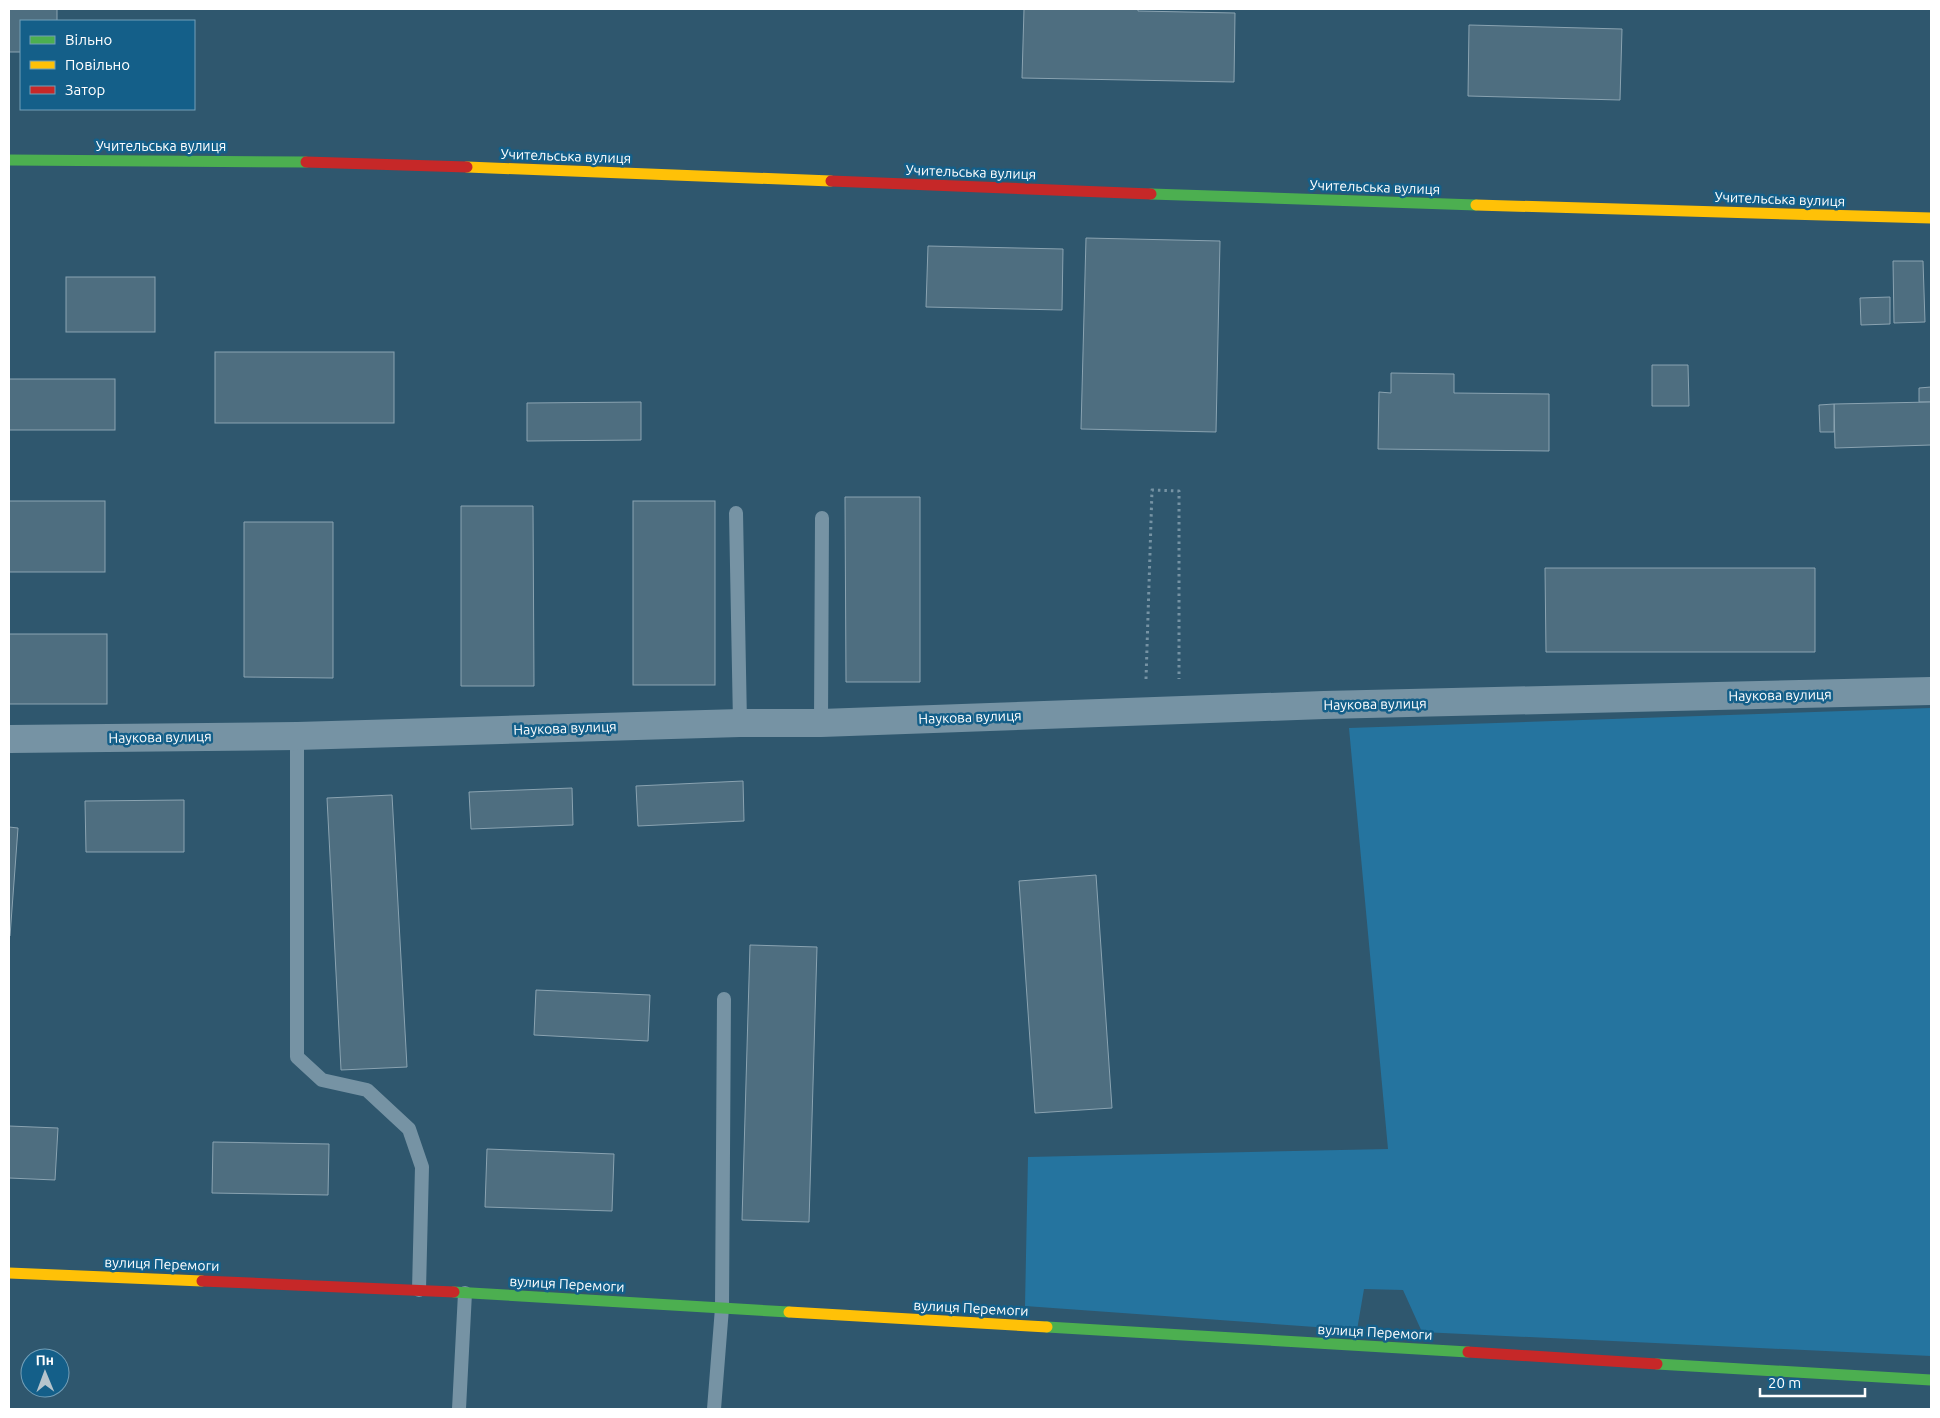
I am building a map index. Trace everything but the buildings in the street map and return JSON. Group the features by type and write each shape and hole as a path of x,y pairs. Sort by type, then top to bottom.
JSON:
{"street":[{"name":"Учительська вулиця","path":"9,160 343,162 1219,197 1931,218"},
{"name":"Наукова вулиця","path":"9,739 296,736 740,723 821,723 1179,710 1931,691"},
{"name":"вулиця Перемоги","path":"9,1273 419,1290 1931,1380"}],"lane":[{"path":"736,513 740,723"},
{"path":"821,723 822,518"},
{"path":"296,736 297,1057 322,1080 367,1090 409,1129 422,1167 419,1290"},
{"path":"714,1409 722,1308 724,999"},
{"path":"459,1409 465,1293"}],"path":[{"path":"1145,711 1152,490 1179,491 1179,710"}],"shaded area":[{"path":"1931,708 1931,1356 1422,1332 1403,1290 1364,1289 1357,1330 1025,1306 1028,1157 1388,1149 1349,728"}],"traffic: fast":[{"path":"9,160 306,162"},
{"path":"1151,194 1476,205"},
{"path":"454,1292 789,1312"},
{"path":"1047,1327 1468,1352"},
{"path":"1657,1364 1931,1380"}],"traffic: slow":[{"path":"467,167 831,181"},
{"path":"1476,205 1931,218"},
{"path":"9,1273 202,1281"},
{"path":"789,1312 1047,1327"}],"traffic: jam":[{"path":"306,162 467,167"},
{"path":"831,181 1151,194"},
{"path":"202,1281 454,1292"},
{"path":"1468,1352 1657,1364"}]}
